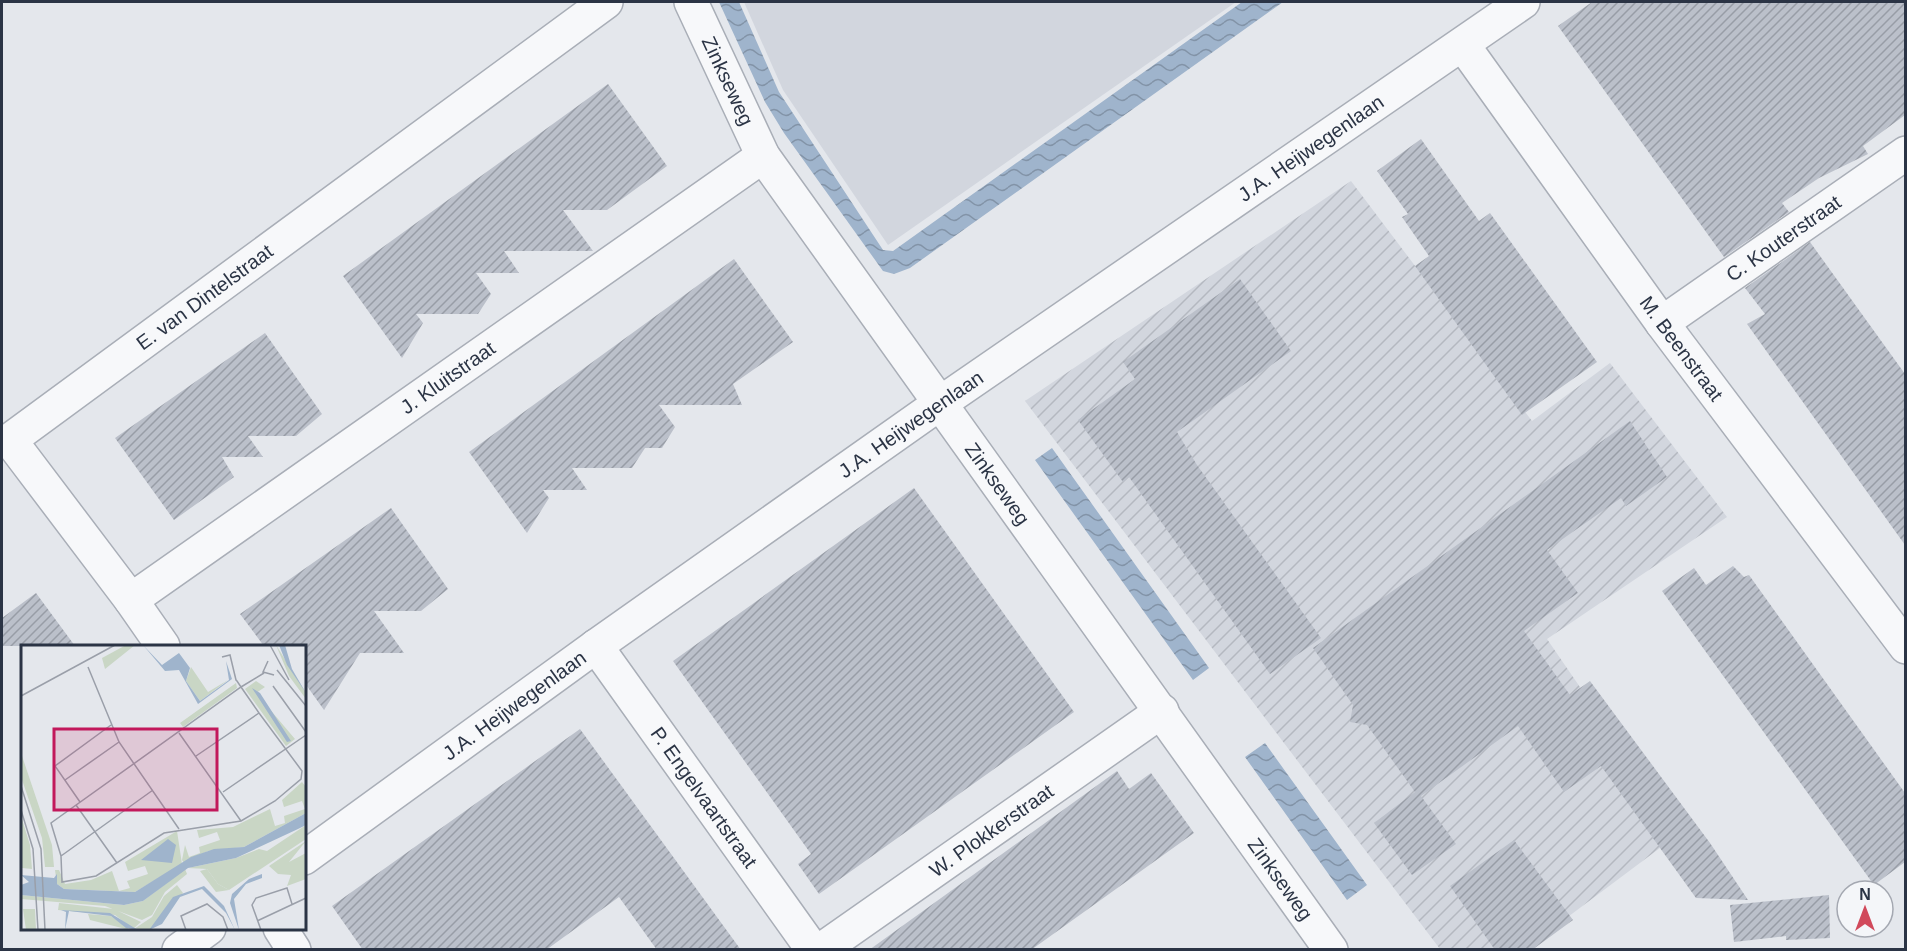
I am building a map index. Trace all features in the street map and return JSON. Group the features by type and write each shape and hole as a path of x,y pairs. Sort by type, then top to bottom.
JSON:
{"street":[{"name":"E. van Dintelstraat","path":"162,645 10,440 606,2"},
{"name":"Zinkseweg","path":"691,2 763,156 1331,950"},
{"name":"J.A. Heijwegenlaan","path":"306,855 596,646 939,404 1523,2"},
{"name":"M. Beenstraat","path":"1463,45 1662,323 1905,647"},
{"name":"C. Kouterstraat","path":"1662,323 1905,153"},
{"name":"J. Kluitstraat","path":"131,600 763,156"},
{"name":"P. Engelvaartstraat","path":"596,646 813,950"},
{"name":"W. Plokkerstraat","path":"821,950 1162,711"},
{"path":"179,950 205,930"},
{"path":"281,930 294,950"}],"shaded area":[{"path":"744,2 1236,2 888,245 783,90"},
{"path":"1351,181 1532,421 1610,363 1727,517 1547,639 1680,833 1525,949 1440,949 1025,401"}],"water":[{"path":"719,2 739,2 779,92 883,250 893,251 1242,2 1283,2 910,268 894,274 883,271 784,133 765,102"},
{"path":"1052,448 1209,668 1193,680 1035,460"},
{"path":"1265,743 1367,885 1347,900 1245,757"}],"building":[{"path":"1592,2 1905,2 1905,115 1863,146 1868,154 1819,178 1782,203 1789,212 1724,257 1558,26"},
{"path":"608,84 667,166 607,210 563,210 593,251 504,251 519,273 476,273 491,294 478,314 416,314 423,323 402,358 343,276"},
{"path":"1421,139 1479,221 1490,213 1597,362 1522,415 1415,266 1429,256 1402,217 1408,214 1377,171"},
{"path":"1810,242 1905,374 1905,545 1747,324 1765,314 1745,288"},
{"path":"734,259 793,342 733,384 742,405 659,405 675,427 662,448 645,448 632,468 572,468 587,490 543,490 549,498 527,533 469,452"},
{"path":"1240,279 1291,351 1177,432 1197,465 1321,638 1270,674 1129,477 1123,482 1078,420 1135,379 1123,362"},
{"path":"265,333 322,414 296,436 248,436 263,457 222,457 234,477 174,520 115,438"},
{"path":"1630,421 1667,477 1626,506 1621,498 1547,550 1578,593 1524,631 1570,695 1590,681 1710,843 1748,900 1696,898 1601,766 1564,792 1518,726 1421,796 1456,844 1412,875 1374,823 1415,792 1367,725 1350,722 1353,705 1313,648"},
{"path":"914,488 1074,712 819,894 798,864 811,854 673,661"},
{"path":"391,508 448,589 421,611 374,611 404,653 360,653 324,710 306,685 306,645 263,645 240,614"},
{"path":"1733,566 1744,577 1749,575 1905,793 1905,862 1882,879 1870,879 1662,591 1694,568 1706,585"},
{"path":"36,593 74,645 2,646 2,618"},
{"path":"580,729 741,950 657,950 619,897 546,950 363,950 332,906"},
{"path":"1117,771 1129,789 1151,773 1194,833 1031,950 869,950"},
{"path":"1514,840 1573,920 1532,950 1495,950 1450,886"},
{"path":"1829,895 1830,938 1786,940 1786,936 1734,942 1730,905"}]}
